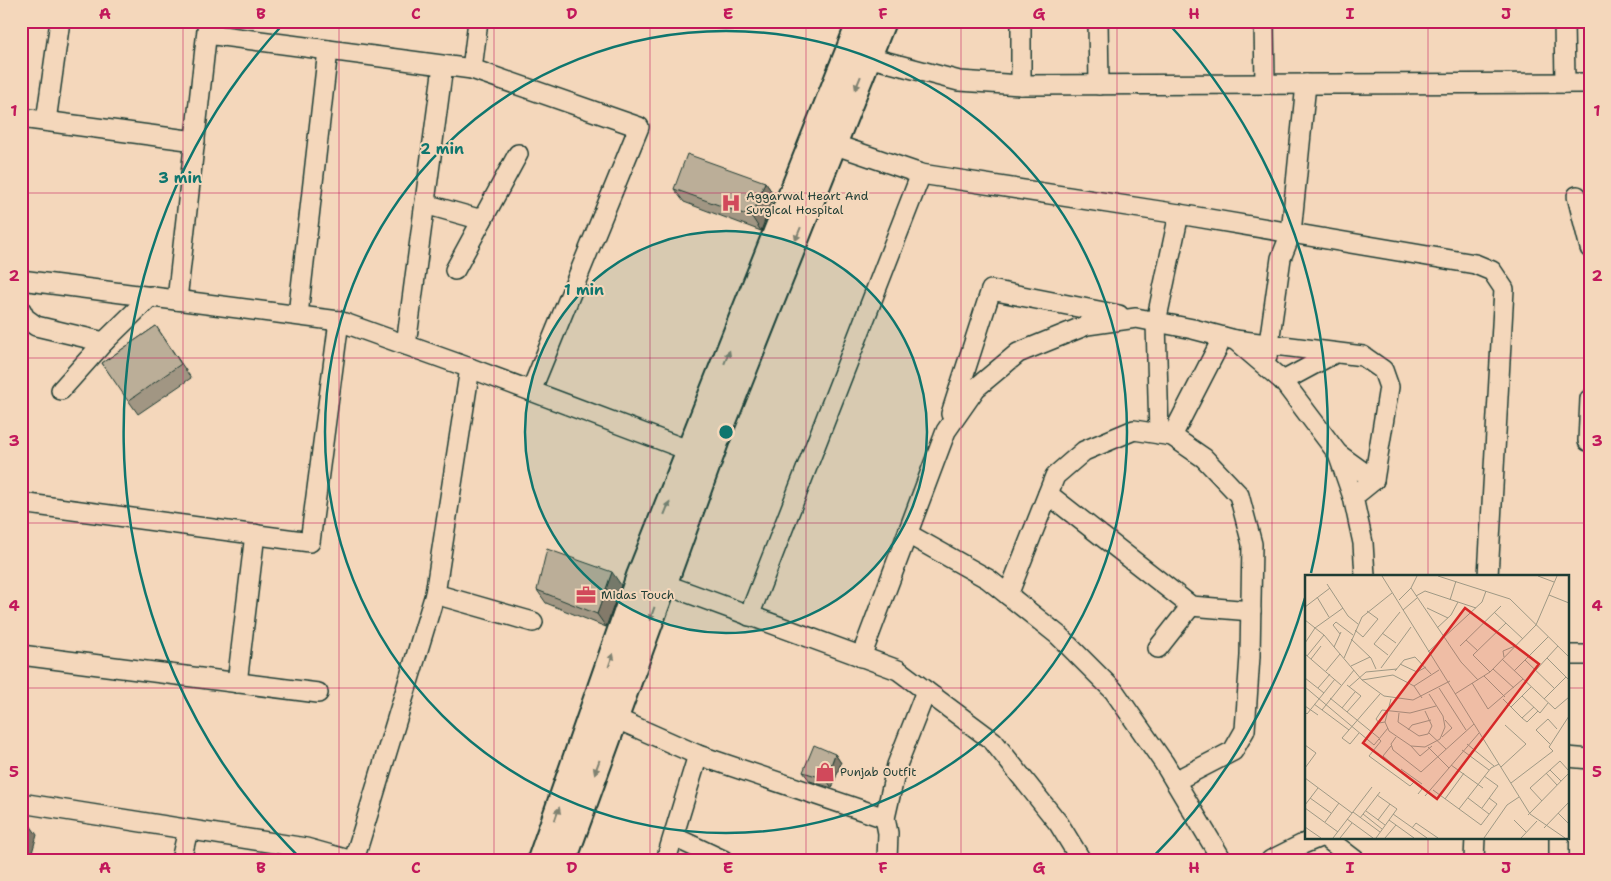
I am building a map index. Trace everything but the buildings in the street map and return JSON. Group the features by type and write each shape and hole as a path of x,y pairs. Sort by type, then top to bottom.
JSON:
{"main road":[{"path":"541,860 652,580 861,21"},
{"path":"699,454 833,144 882,21"},
{"path":"562,860 615,718 652,580"}],"street":[{"path":"46,121 60,21"},
{"path":"472,69 478,21"},
{"path":"1021,21 1021,85"},
{"path":"1098,21 1098,85"},
{"path":"1264,21 1265,84"},
{"path":"1564,21 1565,84"},
{"path":"177,300 208,28 328,50 472,69 639,127 531,390"},
{"path":"298,315 328,50"},
{"path":"868,57 959,81 1021,85 1590,83"},
{"path":"406,345 443,66"},
{"path":"1266,366 1281,258 1291,233 1306,84"},
{"path":"21,118 195,141"},
{"path":"833,144 921,174 1179,214 1475,264 1492,271 1504,289 1488,575"},
{"path":"455,270 518,154"},
{"path":"749,616 921,174"},
{"path":"1577,196 1590,248"},
{"path":"425,204 482,220"},
{"path":"1166,435 1156,322 1179,214"},
{"path":"21,280 339,321 531,390 699,454"},
{"path":"862,657 946,432 991,290 1193,329 1229,338 1363,356 1383,370 1389,387 1374,480 1353,497"},
{"path":"61,390 104,342 151,296"},
{"path":"21,310 25,318 36,326 104,342"},
{"path":"946,432 976,388 1018,353 1087,325 1136,318"},
{"path":"21,503 310,542 339,321"},
{"path":"1229,338 1283,381 1338,454 1374,480"},
{"path":"1166,435 1229,338"},
{"path":"1283,381 1335,353"},
{"path":"354,860 435,594 470,368"},
{"path":"1588,441 1590,400"},
{"path":"1008,595 1055,476 1084,451 1134,430 1166,435 1204,458 1239,495 1252,544 1250,656 1245,730 1233,751 1175,781"},
{"path":"1338,454 1353,497 1363,543 1365,575"},
{"path":"1048,494 1191,606 1250,611"},
{"path":"237,683 255,534"},
{"path":"908,534 988,579 1058,635 1114,692 1164,763 1222,860"},
{"path":"652,580 898,670 993,741 1059,824 1081,860"},
{"path":"435,594 533,622"},
{"path":"1158,648 1191,606"},
{"path":"21,655 318,693"},
{"path":"1568,655 1590,655"},
{"path":"888,860 888,833 885,818 897,766 926,691"},
{"path":"615,718 698,755 885,818"},
{"path":"666,860 698,755"},
{"path":"1568,758 1590,759"},
{"path":"21,804 306,848 349,860"},
{"path":"182,860 188,830"},
{"path":"674,837 723,860"},
{"path":"1271,860 1318,838"},
{"path":"1325,838 1356,860"},
{"path":"1474,860 1475,838"},
{"path":"1559,860 1560,838"}],"place":[{"name":"Aggarwal Heart And Surgical Hospital","path":"731,203"},
{"name":"Midas Touch","path":"586,595"},
{"name":"Punjab Outfit","path":"825,772"}]}
